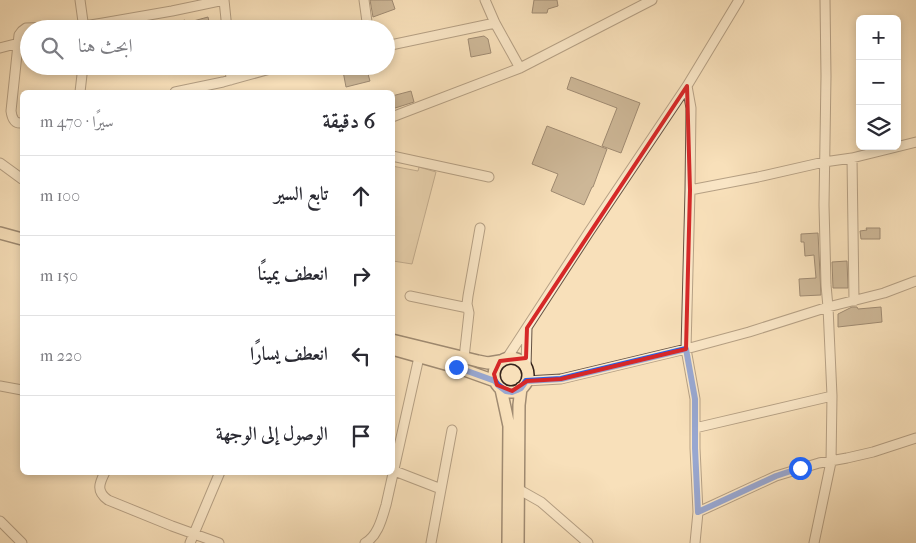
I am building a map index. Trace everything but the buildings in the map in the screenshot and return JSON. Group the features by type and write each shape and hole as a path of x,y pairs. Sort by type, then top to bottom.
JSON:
{"main road":[{"path":"0,233 20,238"},
{"path":"0,240 20,245"},
{"path":"395,341 488,363 514,358 526,368 527,376 519,405 518,543"},
{"path":"395,350 456,367 512,392 524,384"},
{"path":"504,360 496,367 494,374 508,413 508,543"}],"street":[{"path":"80,0 83,20"},
{"path":"125,20 224,0 226,20"},
{"path":"364,0 367,20"},
{"path":"485,0 495,23 520,68"},
{"path":"395,115 520,68 652,0"},
{"path":"504,360 687,86 739,0"},
{"path":"814,543 831,462 832,396 826,285 824,162 825,0"},
{"path":"395,44 495,23"},
{"path":"20,35 11,111 11,118 14,122 20,123"},
{"path":"0,48 19,43"},
{"path":"80,90 82,75"},
{"path":"231,75 231,80"},
{"path":"184,90 249,75"},
{"path":"687,86 691,108 686,349 695,399 698,512 695,543"},
{"path":"690,190 824,162 852,158 916,142"},
{"path":"395,157 489,177"},
{"path":"852,158 854,301"},
{"path":"0,162 20,177"},
{"path":"464,358 469,313 467,304 480,228"},
{"path":"524,384 561,379 686,349 898,289 916,281"},
{"path":"410,296 468,308"},
{"path":"526,368 527,328"},
{"path":"395,461 419,357"},
{"path":"0,386 20,390"},
{"path":"695,428 832,396"},
{"path":"431,543 452,430"},
{"path":"698,512 776,476 800,468 873,452 916,438"},
{"path":"395,471 441,489"},
{"path":"103,475 99,486 102,495 192,539 219,543"},
{"path":"192,539 219,475"},
{"path":"365,543 375,534 380,522 392,475"},
{"path":"518,489 540,502 587,543"},
{"path":"0,521 22,543"}],"highlighted area":[{"path":"687,86 690,190 686,349 561,379 527,381 512,391 497,385 494,374 500,361 526,358 527,328"}],"shaded area":[{"path":"395,167 418,171 419,167 436,172 412,264 395,261"}],"route":[{"path":"456,367 495,381 502,389 512,392 521,388 526,381 561,379 686,349 695,399 698,512 776,476 800,468"}]}
